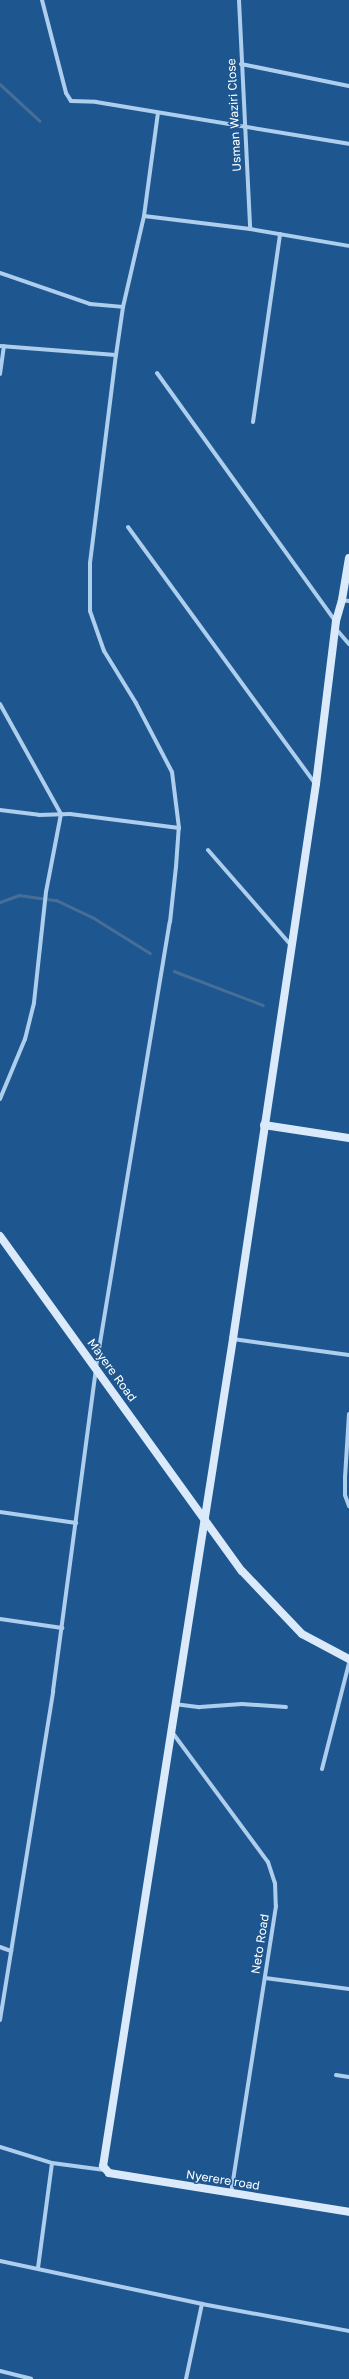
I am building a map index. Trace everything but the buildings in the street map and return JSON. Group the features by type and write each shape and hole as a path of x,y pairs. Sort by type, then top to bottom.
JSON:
{"street":[{"path":"42,0 66,93 71,101 158,113 349,144"},
{"name":"Usman Waziri Close","path":"239,0 243,127 250,229"},
{"path":"241,64 349,86"},
{"path":"0,2020 41,1774 62,1628 96,1367 170,922 179,828 172,772 136,703 104,651 90,611 90,563 116,355 123,307 144,216 158,113"},
{"path":"144,216 250,229 349,246"},
{"path":"253,422 280,234"},
{"path":"0,273 90,304 123,307"},
{"path":"0,374 2,346 116,355"},
{"path":"157,373 349,644"},
{"path":"128,527 316,784"},
{"path":"0,2147 52,2163 104,2170 104,2160 170,1729 233,1339 316,784 336,625 346,601 349,558"},
{"path":"0,704 61,814 46,892 34,1003 24,1039 0,1099"},
{"path":"0,810 39,815 61,814 179,828"},
{"path":"208,850 292,945"},
{"path":"264,1125 349,1138"},
{"name":"Mayere Road","path":"0,1236 242,1571 302,1634 349,1659"},
{"path":"233,1339 349,1355"},
{"path":"349,1414 345,1478 345,1495 349,1506"},
{"path":"0,1512 76,1523"},
{"path":"0,1619 62,1628"},
{"path":"322,1769 349,1664"},
{"path":"174,1704 200,1707 242,1704 286,1707"},
{"name":"Neto Road","path":"170,1729 268,1862 275,1883 276,1906 231,2194"},
{"path":"0,1947 11,1951"},
{"path":"265,1978 349,1989"},
{"path":"336,2075 349,2077"},
{"path":"38,2268 52,2163"},
{"name":"Nyerere road","path":"104,2170 231,2194 349,2212"},
{"path":"0,2261 202,2304 349,2331"},
{"path":"186,2379 202,2304"},
{"path":"0,2371 31,2379"}],"waterway":[{"path":"0,84 40,121"},
{"path":"0,902 19,895 56,900 94,918 150,953"},
{"path":"174,971 263,1005"}]}
